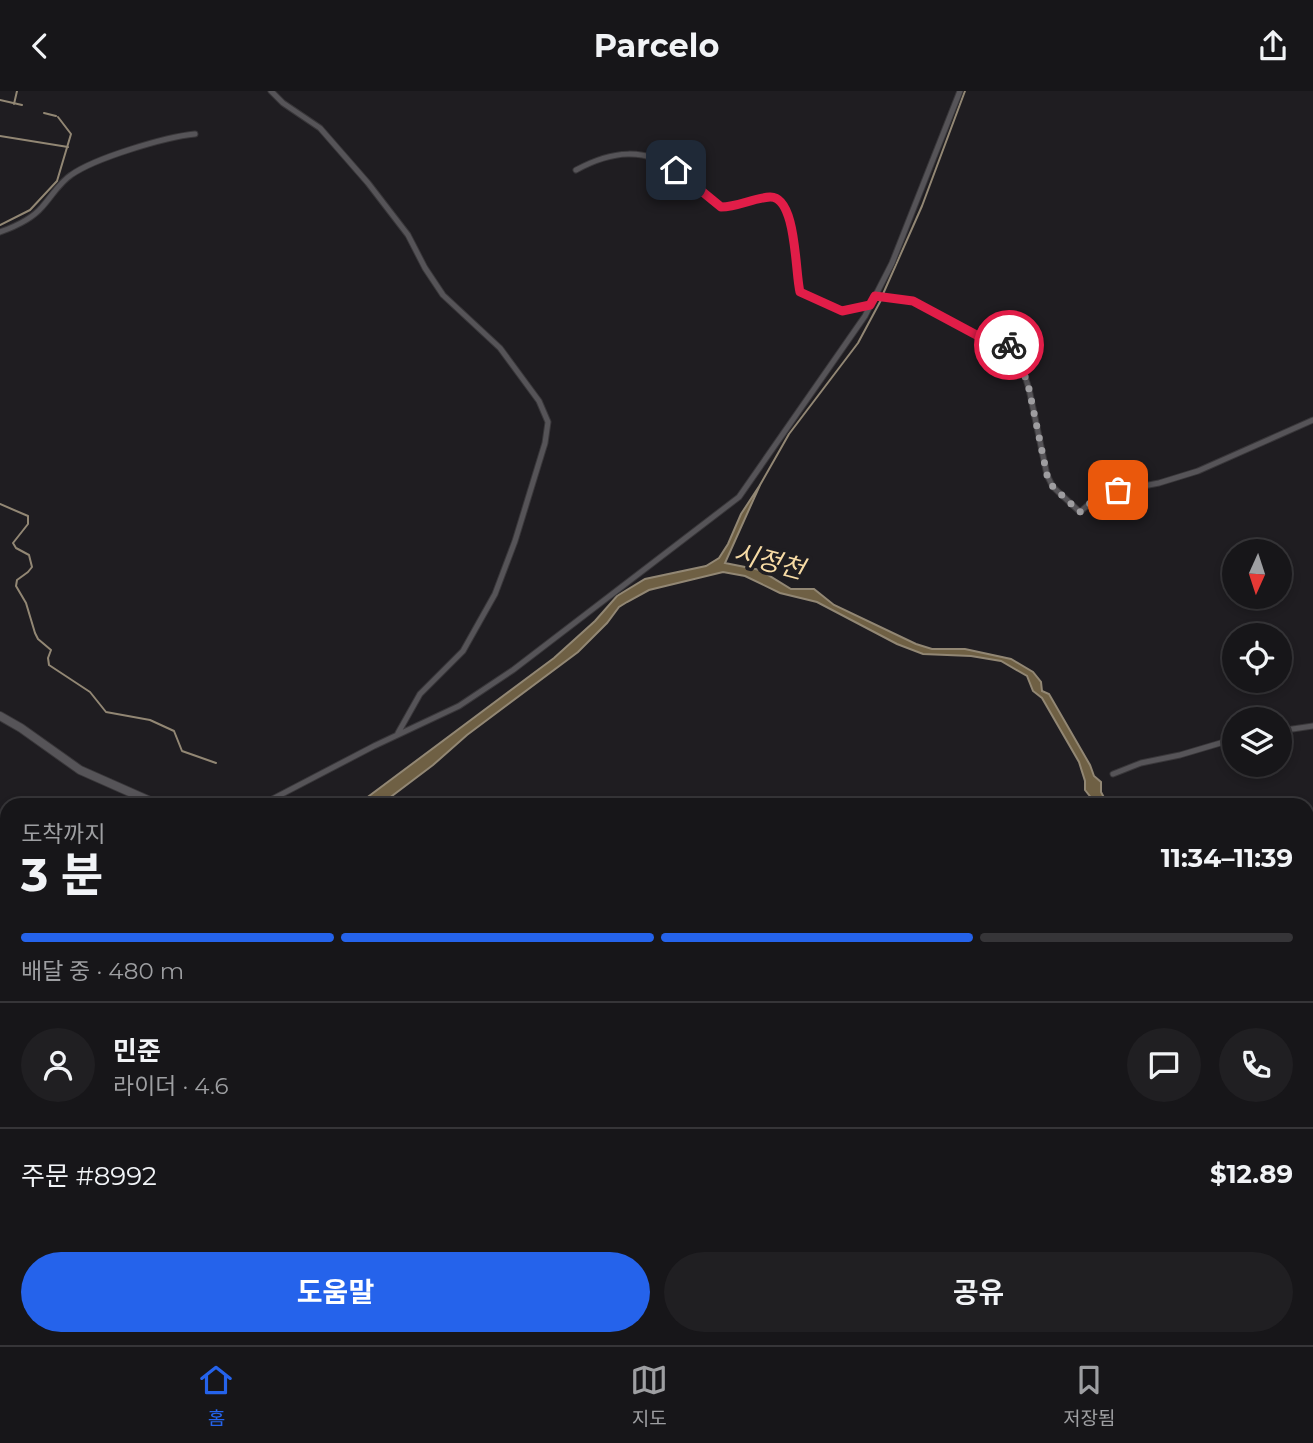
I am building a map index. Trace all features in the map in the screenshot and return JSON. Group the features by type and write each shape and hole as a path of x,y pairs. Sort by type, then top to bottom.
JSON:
{"main road":[{"path":"0,716 80,770 143,798"}],"street":[{"path":"271,91 283,103 320,128 368,183 408,235 443,295 500,348 539,401 548,422 545,443 516,541 495,594 463,651 421,694 396,735"},
{"path":"274,798 396,735 449,712 496,682 739,498 855,333 892,263 960,91"},
{"path":"0,232 40,210 69,176 94,162 151,144 195,134"},
{"path":"576,170 598,158 634,154 659,161 676,170 721,207 776,198 790,221 800,292 842,311 870,305"},
{"path":"875,296 913,301 982,338 1016,348 1029,389 1047,475 1053,487 1080,512 1097,497 1107,493 1159,483 1198,471 1313,420"},
{"path":"1292,729 1313,726"},
{"path":"1113,774 1141,763 1222,743"}],"shaded area":[{"path":"760,485 725,563 760,570 791,589 814,589 834,605 916,644 932,649 965,649 1011,659 1033,672 1041,682 1042,691 1049,694 1094,776 1101,782 1104,798 1091,798 1085,790 1079,762 1042,698 1033,691 1027,676 1001,661 971,656 923,654 897,644 817,602 780,593 745,576 723,572 649,590 619,607 578,652 467,735 433,765 389,798 366,798 554,658 595,621 617,596 645,579 706,566 719,558 741,514"}],"waterway":[{"path":"14,104 17,91"},
{"path":"883,294 922,206 965,91"},
{"path":"0,100 22,105"},
{"path":"44,113 56,116"},
{"path":"0,225 30,210 57,181 71,134 58,117"},
{"path":"0,136 68,147"},
{"path":"760,485 789,434 858,343 881,300"},
{"path":"0,504 28,516 28,524 13,543 16,548 29,555 32,567 17,580 16,586 26,603 38,639 51,650 49,665 90,692 106,712 150,720 174,731 182,751 216,763"}],"way so far":[{"path":"1009,345 1016,348 1020,358 1029,389 1044,467 1053,487 1080,512 1097,497 1118,490"}],"route":[{"path":"676,170 721,207 771,197 779,200 789,215 800,292 842,311 870,305 875,296 906,299 926,306 982,338 1009,345"}],"water label":[{"name":"시정천","path":"769,561"}]}
